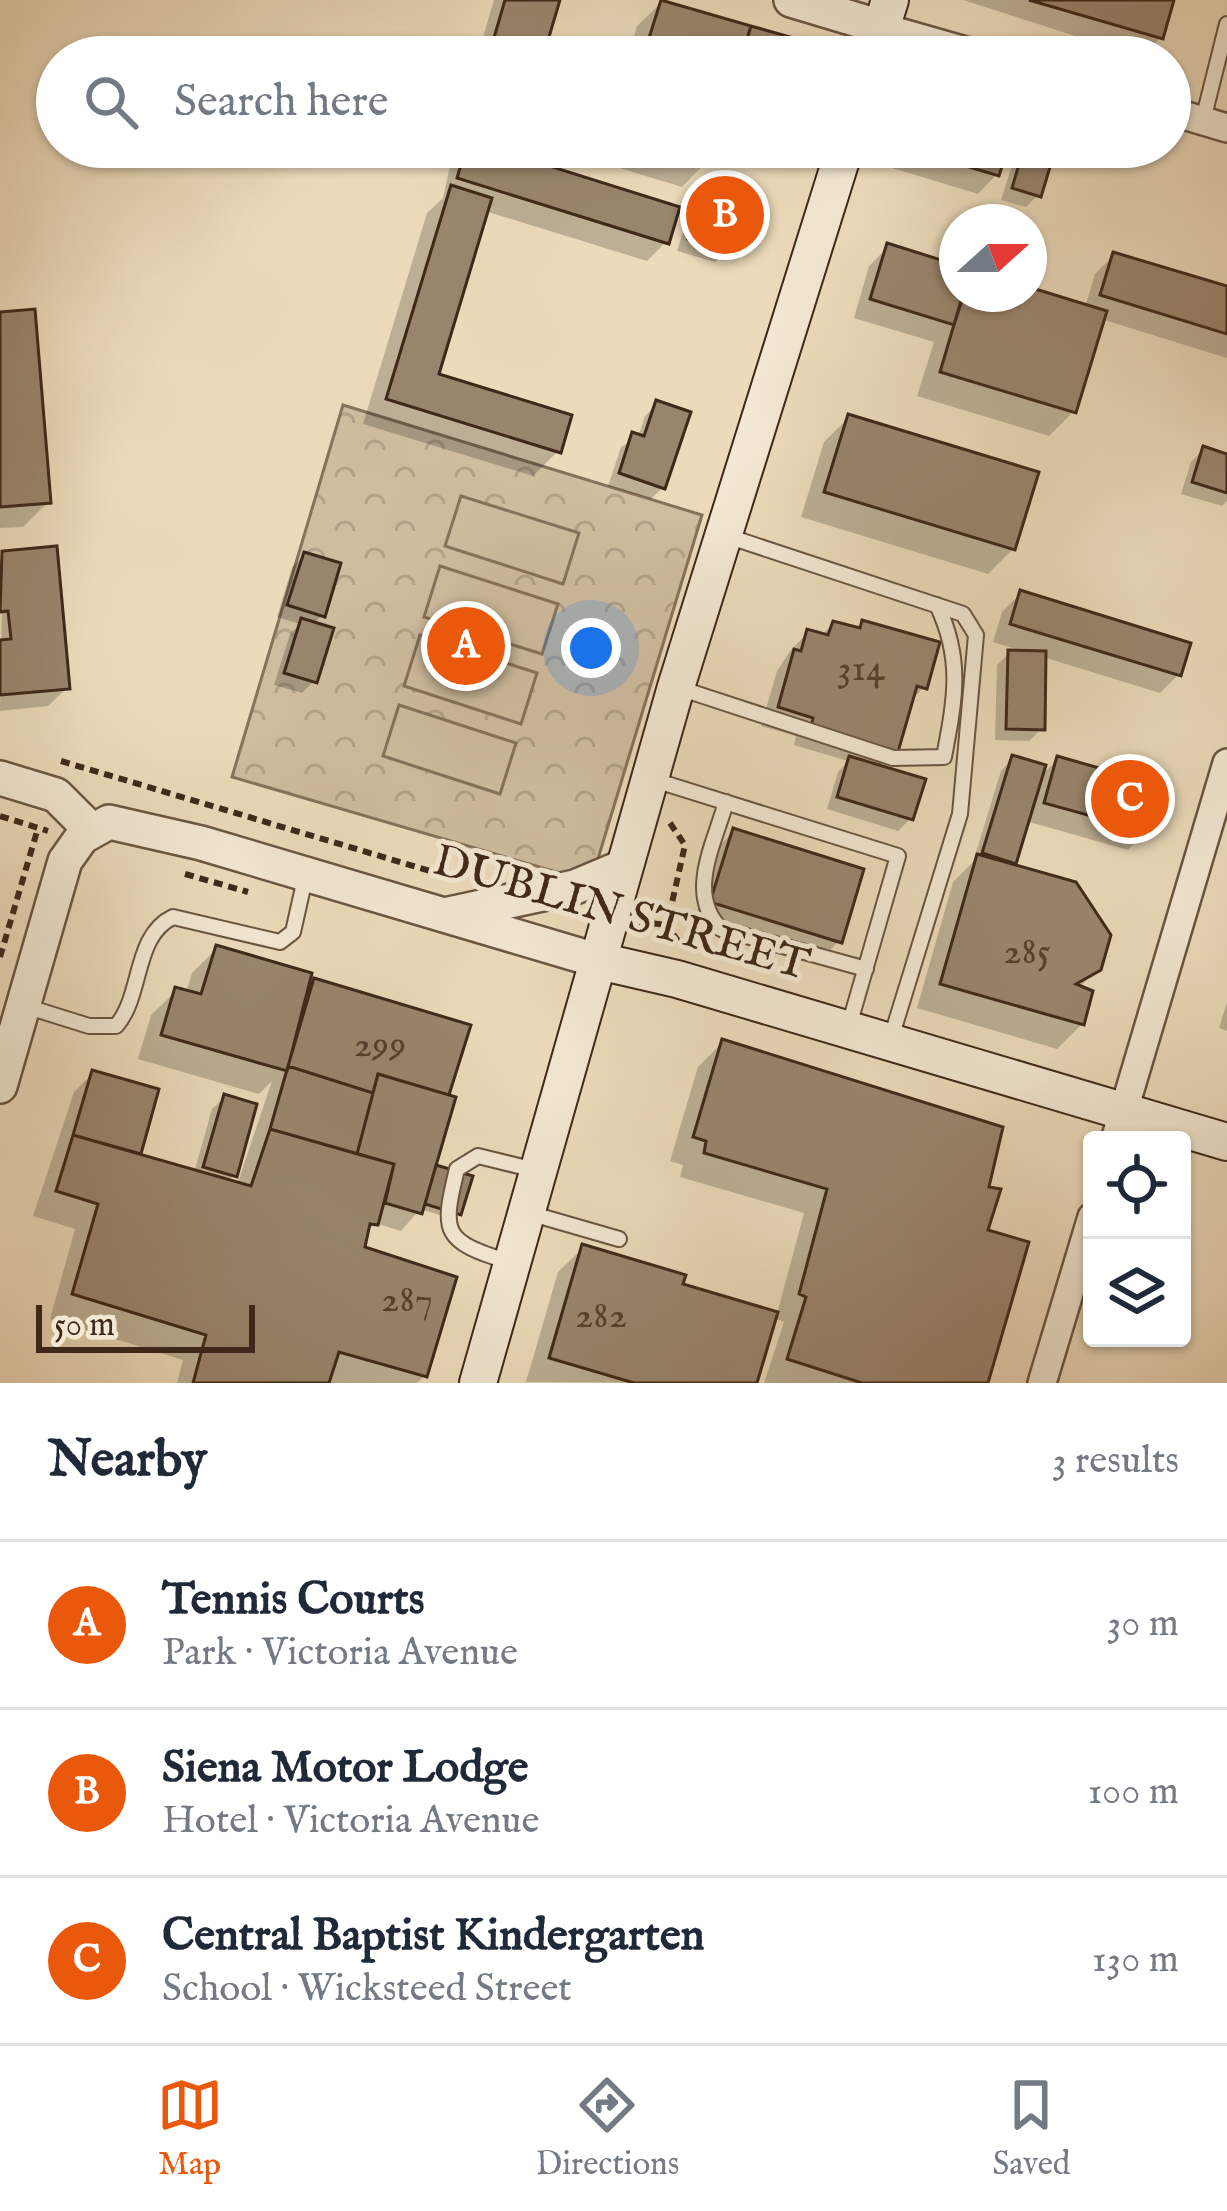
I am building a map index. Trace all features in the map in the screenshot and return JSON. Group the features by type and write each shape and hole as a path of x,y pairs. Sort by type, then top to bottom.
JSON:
{"main road":[{"path":"478,1383 542,1172 676,686 838,168"},
{"name":"DUBLIN STREET","path":"599,961 890,1042 1122,1126 1227,1142"}],"street":[{"path":"791,0 910,36"},
{"path":"1122,1126 1227,764"},
{"path":"0,778 56,795 91,830 65,861 0,1086"},
{"name":"DUBLIN STREET","path":"91,830 122,823 449,914 532,946 599,961"},
{"path":"449,914 575,887 626,866"},
{"path":"1042,1383 1085,1239"}],"lane":[{"path":"1215,124 1227,24"},
{"path":"724,536 963,614 976,635 960,814 890,1042"},
{"path":"676,686 893,758 937,761 944,757 953,709 956,644 938,605"},
{"path":"650,779 898,856 848,1029"},
{"path":"726,802 700,896 707,915 721,929 866,969"},
{"path":"23,1005 89,1026 116,1026 125,1015 152,933 162,922 173,917 280,942 293,932 306,874"},
{"path":"514,1264 469,1249 450,1234 445,1220 458,1168 478,1156 542,1172"},
{"path":"529,1213 619,1238"}],"path":[{"path":"48,757 257,824 468,881"},
{"path":"0,816 42,829 0,957"},
{"path":"679,836 685,844 667,925 678,941 704,950 707,960"},
{"path":"176,872 263,896"},
{"path":"655,924 667,925"}],"green space":[{"path":"343,405 702,515 591,882 232,777"},
{"path":"461,496 579,533 563,584 445,546"},
{"path":"440,566 558,604 542,654 424,617"},
{"path":"420,635 537,673 521,724 404,686"},
{"path":"399,705 516,743 500,794 383,756"}],"building":[{"path":"505,0 560,0 549,36 494,36"},
{"path":"661,0 751,26 748,36 650,36"},
{"path":"1029,0 1174,0 1164,36"},
{"path":"751,26 786,36 748,36"},
{"path":"460,168 556,168 680,207 669,244 457,178"},
{"path":"972,168 1001,168 999,176"},
{"path":"1018,168 1050,168 1041,197 1012,188"},
{"path":"451,185 492,198 439,374 572,415 561,453 386,399"},
{"path":"712,186 747,196 730,252 688,239 698,203 706,206"},
{"path":"887,243 939,259 939,312 958,312 954,325 870,299"},
{"path":"1113,252 1227,286 1227,334 1100,295"},
{"path":"1047,293 1107,311 1076,413 940,372 958,312 1047,312"},
{"path":"35,309 51,503 0,507 0,312"},
{"path":"656,400 691,412 665,489 619,473 632,432 644,436"},
{"path":"848,414 1039,472 1015,550 824,492"},
{"path":"1203,446 1227,454 1227,493 1192,482"},
{"path":"57,546 70,689 0,695 0,640 11,639 8,611 0,612 2,551"},
{"path":"304,552 341,563 325,617 287,605"},
{"path":"1020,590 1191,643 1181,676 1010,624"},
{"path":"301,618 334,628 317,683 284,673"},
{"path":"862,620 940,642 927,689 917,686 898,752 811,727 813,718 778,707 794,649 801,651 807,629 828,635 833,621 860,628"},
{"path":"1008,650 1046,651 1045,730 1006,729"},
{"path":"1012,755 1046,765 1016,864 982,853"},
{"path":"849,756 926,779 913,820 837,797"},
{"path":"1057,756 1162,786 1149,832 1044,803"},
{"path":"733,828 864,869 842,943 710,902"},
{"path":"977,854 1076,882 1111,935 1101,970 1076,984 1093,991 1084,1025 940,984"},
{"path":"216,945 312,973 287,1071 161,1035 175,987 201,994"},
{"path":"314,978 471,1025 449,1095 378,1074 373,1093 288,1066"},
{"path":"722,1039 1003,1127 989,1187 1001,1189 988,1230 1029,1242 988,1383 862,1383 787,1359 806,1297 799,1294 827,1189 704,1153 706,1141 693,1137"},
{"path":"288,1066 373,1093 357,1154 270,1129"},
{"path":"92,1070 159,1089 141,1154 73,1135"},
{"path":"378,1074 456,1097 422,1214 385,1203 394,1164 357,1154"},
{"path":"224,1094 257,1104 237,1177 203,1167"},
{"path":"270,1129 394,1164 378,1225 370,1224 365,1247 457,1277 427,1377 339,1352 329,1383 193,1383 206,1335 72,1294 98,1204 56,1191 73,1135 251,1186"},
{"path":"436,1165 473,1176 461,1215 425,1204"},
{"path":"582,1244 686,1275 683,1284 778,1312 757,1383 634,1383 549,1358"}],"place":[{"name":"Siena Motor Lodge","path":"725,215"},
{"name":"Tennis Courts","path":"466,646"},
{"name":"Central Baptist Kindergarten","path":"1130,799"}]}
